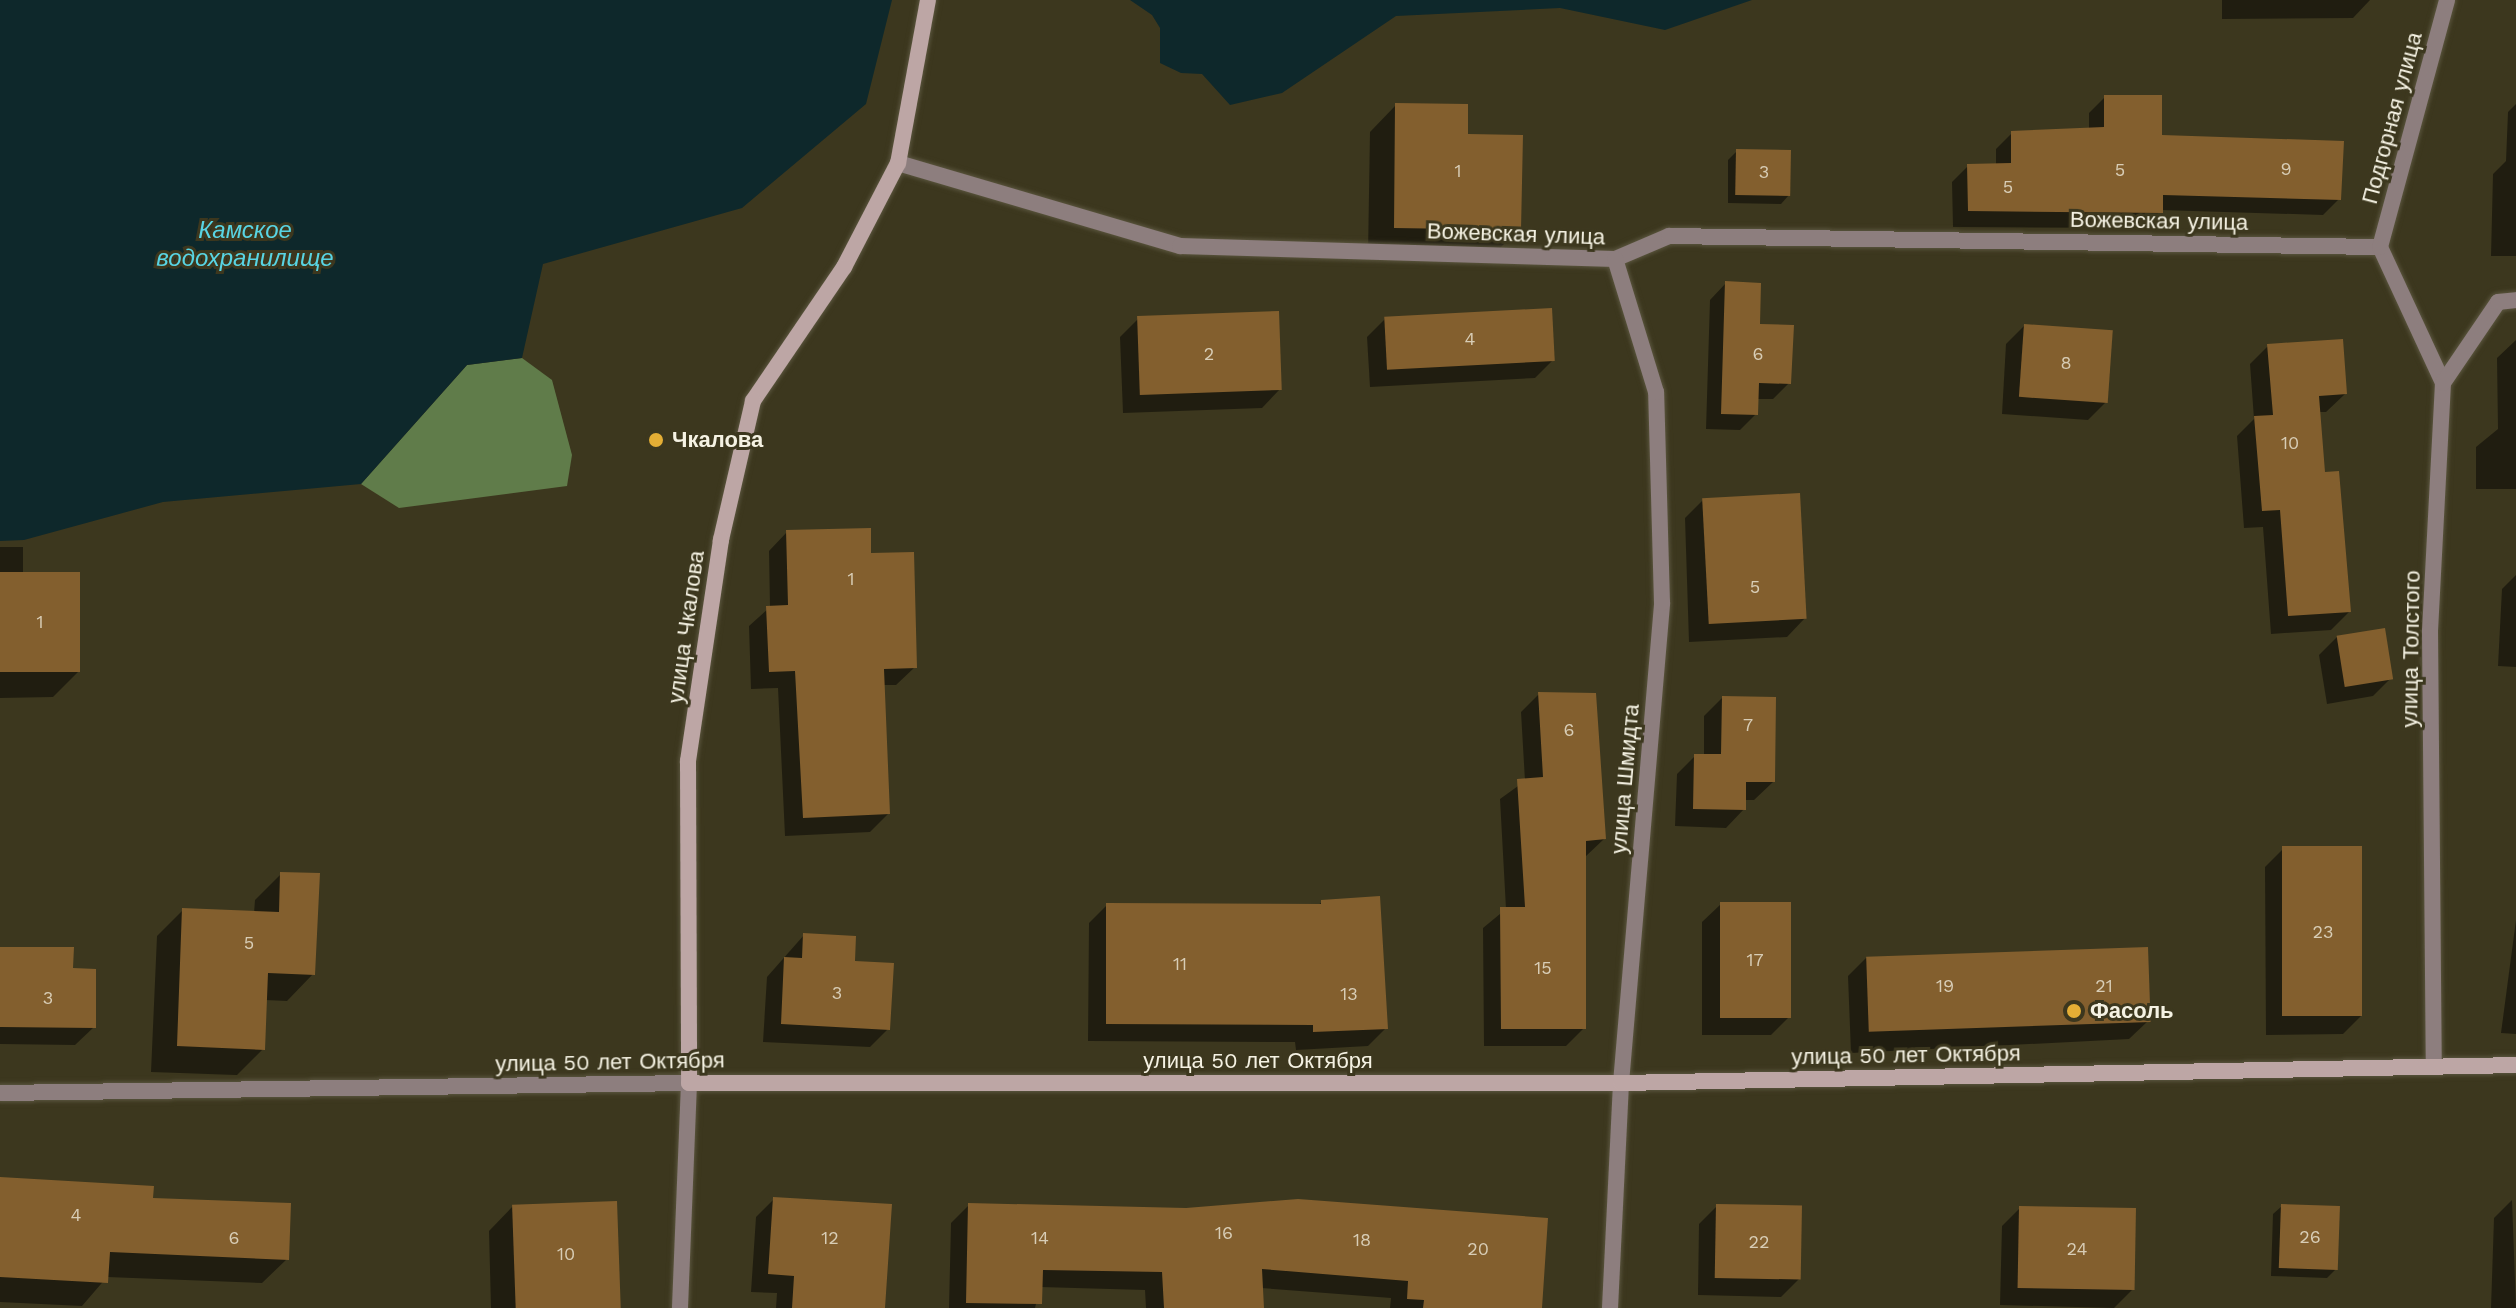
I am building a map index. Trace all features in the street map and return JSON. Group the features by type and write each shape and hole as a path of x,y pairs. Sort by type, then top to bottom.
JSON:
{"main road":[{"name":"улица Чкалова","path":"689,1083 688,761 721,540 753,401 844,267 898,163 928,0"},
{"name":"улица 50 лет Октября","path":"689,1083 1621,1083 2516,1065"}],"street":[{"name":"Подгорная улица","path":"2380,247 2447,0"},
{"name":"Вожевская улица","path":"898,163 1180,246 1615,259 1669,236 2380,247"},
{"name":"улица Толстого","path":"2380,247 2443,383 2430,631 2434,1066"},
{"name":"улица Шмидта","path":"1610,1308 1621,1083 1662,603 1656,392 1615,259"},
{"path":"2443,383 2498,302 2516,300"},
{"name":"улица 50 лет Октября","path":"0,1093 689,1083"},
{"name":"улица Чкалова","path":"680,1308 689,1083"}],"green space":[{"path":"522,358 552,380 572,455 567,486 399,508 361,484 467,365"}],"water":[{"name":"Камское водохранилище","path":"0,0 892,0 866,104 742,208 543,264 522,358 467,365 361,484 163,502 24,540 0,541"},
{"path":"1130,0 1752,0 1665,30 1560,8 1396,16 1282,93 1230,105 1202,74 1181,73 1160,63 1160,28 1152,15"}],"building":[{"path":"2104,95 2162,95 2162,135 2344,141 2341,200 2163,195 2163,213 1968,211 1967,164 2011,163 2011,131 2104,127"},
{"path":"1395,103 1468,104 1468,134 1523,135 1521,230 1394,228"},
{"path":"1736,149 1791,150 1790,196 1735,195"},
{"path":"1725,281 1761,283 1760,324 1794,325 1791,384 1759,383 1758,415 1721,414"},
{"path":"1552,308 1555,361 1387,370 1384,317"},
{"path":"1279,311 1282,390 1140,395 1137,316"},
{"path":"2024,324 2113,330 2108,403 2019,397"},
{"path":"2343,339 2347,394 2319,396 2325,472 2339,471 2351,612 2288,616 2280,510 2262,511 2254,416 2273,415 2267,344"},
{"path":"1800,493 1807,619 1709,624 1702,498"},
{"path":"871,528 871,553 914,552 917,668 884,669 890,814 803,818 795,671 769,672 766,606 788,605 786,530"},
{"path":"0,572 80,572 80,672 0,672"},
{"path":"2385,628 2393,679 2345,687 2337,636"},
{"path":"1538,692 1596,693 1606,839 1586,841 1586,1029 1501,1029 1500,907 1525,907 1517,779 1543,777"},
{"path":"1722,696 1776,697 1775,782 1746,782 1746,810 1693,809 1694,754 1721,754"},
{"path":"2282,846 2362,846 2362,1016 2282,1016"},
{"path":"280,872 320,873 315,975 268,973 265,1050 177,1046 182,908 279,912"},
{"path":"1380,896 1388,1029 1313,1032 1313,1025 1106,1024 1106,903 1321,904 1321,900"},
{"path":"1720,902 1791,902 1791,1018 1720,1018"},
{"path":"803,933 856,936 855,961 894,963 890,1030 781,1024 784,957 802,958"},
{"path":"0,947 74,947 73,968 96,969 96,1028 0,1027"},
{"path":"2148,947 2151,1022 1869,1032 1866,957"},
{"path":"0,1177 154,1186 153,1198 291,1203 289,1260 110,1252 108,1283 0,1277"},
{"path":"773,1197 892,1204 885,1308 792,1308 794,1276 768,1274"},
{"path":"1298,1199 1548,1218 1542,1308 1423,1308 1424,1300 1407,1299 1408,1281 1262,1269 1264,1308 1164,1308 1162,1272 1043,1270 1042,1304 966,1303 968,1203 1186,1208"},
{"path":"617,1201 621,1308 516,1308 512,1205"},
{"path":"1716,1204 1802,1206 1801,1279 1715,1278"},
{"path":"2281,1204 2340,1206 2338,1270 2279,1268"},
{"path":"2019,1206 2136,1208 2135,1290 2018,1288"}],"place":[{"name":"Чкалова","path":"656,440"},
{"name":"Фасоль","path":"2074,1011"}]}
